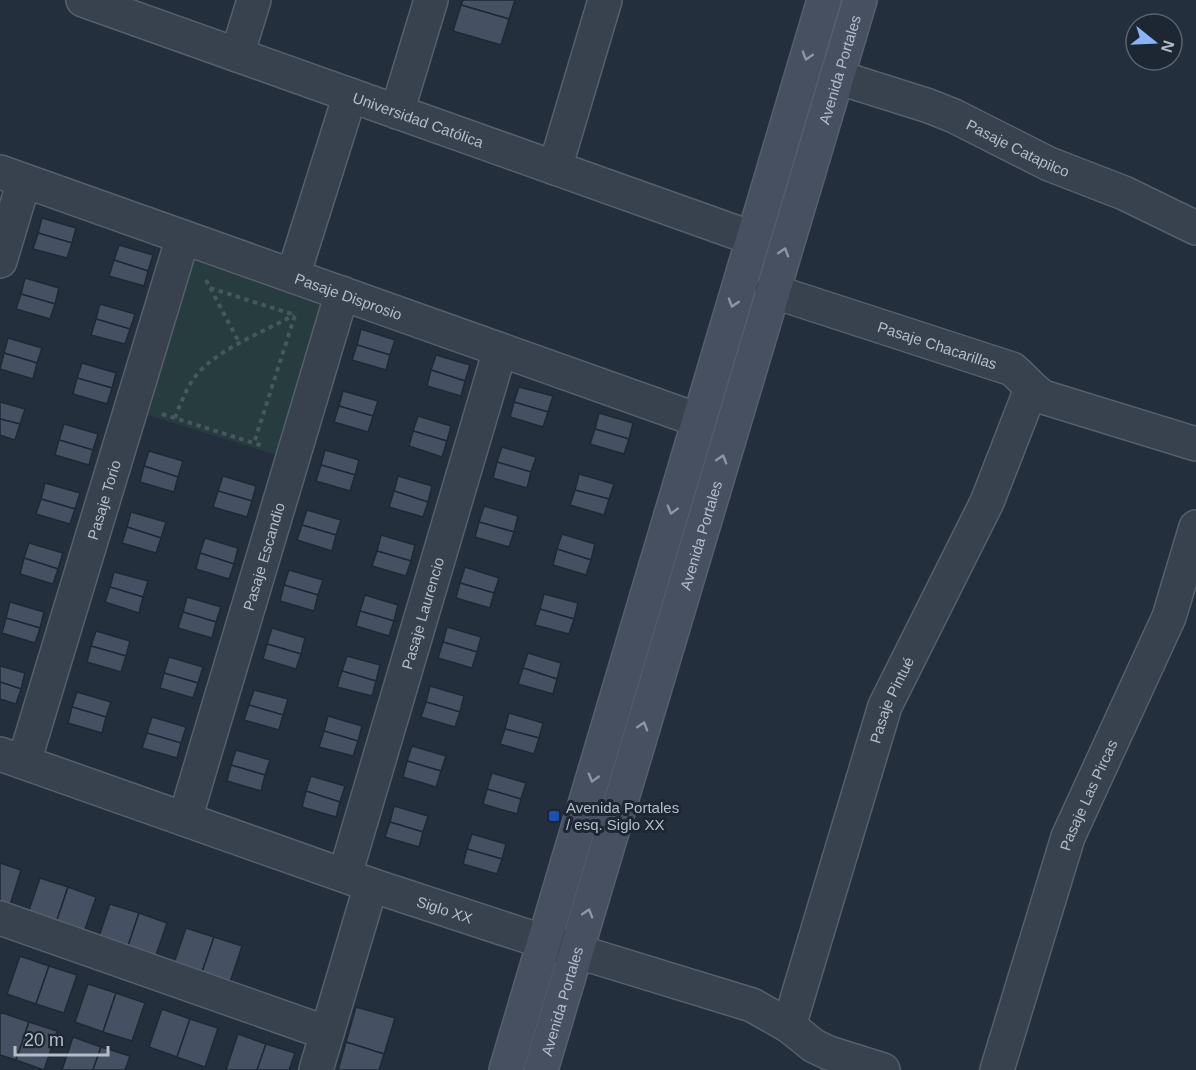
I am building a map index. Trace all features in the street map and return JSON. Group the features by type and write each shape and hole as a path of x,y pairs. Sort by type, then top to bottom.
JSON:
{"main road":[{"path":"506,1070 824,0"},
{"name":"Avenida Portales","path":"541,1070 860,0"}],"street":[{"name":"Universidad Católica","path":"83,0 753,238"},
{"path":"237,55 254,0"},
{"path":"397,112 431,0"},
{"path":"555,168 605,0"},
{"name":"Pasaje Catapilco","path":"837,77 954,116 1049,164 1124,193 1196,228"},
{"path":"293,276 350,95"},
{"path":"0,261 12,176"},
{"name":"Pasaje Disprosio","path":"12,176 698,420"},
{"name":"Pasaje Torio","path":"12,758 132,405 183,237"},
{"name":"Pasaje Chacarillas","path":"772,291 1012,369 1043,398 1196,444"},
{"name":"Pasaje Escandio","path":"185,819 342,293"},
{"name":"Pasaje Laurencio","path":"316,1070 327,1033 358,880 500,350"},
{"name":"Pasaje Pintué","path":"789,1026 885,706 987,502 1031,389"},
{"name":"Pasaje Las Pircas","path":"997,1070 1068,837 1169,616 1196,526"},
{"name":"Siglo XX","path":"12,758 358,880 545,942 752,1005 789,1026 801,1037 821,1049 883,1070"},
{"path":"0,918 327,1033"}],"path":[{"path":"183,237 240,344"},
{"path":"210,288 295,315"},
{"path":"175,418 189,386 198,373 212,360 295,315 342,293"},
{"path":"254,443 295,315"},
{"path":"132,405 293,456"}],"green space":[{"path":"195,255 326,296 276,455 145,414"}],"building":[{"path":"463,0 515,0 509,19 461,5"},
{"path":"461,5 509,19 501,45 453,31"},
{"path":"42,218 76,228 72,243 38,233"},
{"path":"38,233 72,243 67,258 33,249"},
{"path":"119,245 153,255 148,271 114,260"},
{"path":"114,260 148,271 144,286 109,276"},
{"path":"25,278 59,288 55,304 21,294"},
{"path":"21,294 55,304 50,319 16,309"},
{"path":"100,304 135,314 130,329 96,319"},
{"path":"96,319 130,329 125,344 91,335"},
{"path":"361,329 395,340 390,355 357,345"},
{"path":"8,338 42,348 37,363 4,353"},
{"path":"357,345 390,355 386,370 352,360"},
{"path":"4,353 37,363 33,379 0,369"},
{"path":"436,355 470,365 465,381 431,370"},
{"path":"82,363 116,373 112,388 77,378"},
{"path":"431,370 465,381 461,396 427,386"},
{"path":"77,378 112,388 107,404 73,394"},
{"path":"519,387 553,396 548,412 514,402"},
{"path":"343,391 378,401 373,416 339,406"},
{"path":"0,402 25,409 20,424 0,419"},
{"path":"514,402 548,412 543,427 510,417"},
{"path":"339,406 373,416 368,432 334,422"},
{"path":"599,413 633,423 629,439 595,429"},
{"path":"418,416 451,426 447,441 413,431"},
{"path":"0,419 20,424 15,440 0,435"},
{"path":"64,424 98,434 93,450 59,440"},
{"path":"595,429 629,439 624,454 590,444"},
{"path":"413,431 447,441 442,457 409,446"},
{"path":"59,440 93,450 89,465 55,455"},
{"path":"502,447 536,457 531,472 497,462"},
{"path":"325,450 359,460 355,475 321,465"},
{"path":"149,451 183,461 178,477 144,466"},
{"path":"497,462 531,472 527,488 493,478"},
{"path":"321,465 355,475 350,491 316,481"},
{"path":"144,466 178,477 174,492 140,482"},
{"path":"579,474 614,484 609,499 575,490"},
{"path":"223,476 256,486 252,501 218,491"},
{"path":"398,476 432,486 428,502 394,491"},
{"path":"45,483 80,493 75,509 41,499"},
{"path":"575,490 609,499 604,515 570,505"},
{"path":"218,491 252,501 247,517 213,507"},
{"path":"394,491 428,502 423,517 389,507"},
{"path":"41,499 75,509 70,524 36,514"},
{"path":"484,506 518,516 514,532 479,522"},
{"path":"307,510 341,520 336,535 302,525"},
{"path":"131,512 166,522 161,538 127,527"},
{"path":"479,522 514,532 509,547 475,537"},
{"path":"302,525 336,535 332,551 297,540"},
{"path":"127,527 161,538 156,553 122,543"},
{"path":"562,534 595,544 591,560 557,549"},
{"path":"381,535 415,545 411,561 377,551"},
{"path":"205,538 238,548 234,564 200,553"},
{"path":"29,543 63,553 58,569 24,558"},
{"path":"557,549 591,560 586,575 553,565"},
{"path":"377,551 411,561 406,576 372,566"},
{"path":"200,553 234,564 229,579 196,569"},
{"path":"24,558 58,569 53,584 20,574"},
{"path":"465,567 499,578 494,593 460,583"},
{"path":"289,570 323,580 318,595 284,585"},
{"path":"114,572 148,581 143,597 110,587"},
{"path":"460,583 494,593 490,608 456,598"},
{"path":"284,585 318,595 314,611 280,601"},
{"path":"110,587 143,597 139,613 105,602"},
{"path":"544,594 578,603 574,619 540,609"},
{"path":"365,595 398,605 394,621 360,611"},
{"path":"187,597 221,607 216,622 183,612"},
{"path":"10,602 44,612 40,628 6,618"},
{"path":"540,609 574,619 569,634 535,625"},
{"path":"360,611 394,621 389,636 356,626"},
{"path":"183,612 216,622 212,638 178,628"},
{"path":"6,618 40,628 35,643 2,633"},
{"path":"447,627 481,637 477,652 443,642"},
{"path":"272,628 305,638 301,654 267,644"},
{"path":"96,631 130,641 126,656 91,646"},
{"path":"443,642 477,652 472,668 438,658"},
{"path":"267,644 301,654 296,669 263,659"},
{"path":"91,646 126,656 121,672 87,662"},
{"path":"528,653 561,663 557,679 523,668"},
{"path":"347,656 380,665 376,681 342,671"},
{"path":"169,657 203,667 198,683 164,673"},
{"path":"0,666 25,673 21,689 0,682"},
{"path":"523,668 557,679 553,694 518,684"},
{"path":"342,671 376,681 372,696 337,687"},
{"path":"164,673 198,683 193,698 160,688"},
{"path":"0,682 21,689 16,704 0,699"},
{"path":"430,686 464,696 460,712 426,702"},
{"path":"254,690 288,699 283,715 249,705"},
{"path":"77,692 111,702 106,717 72,707"},
{"path":"426,702 460,712 455,727 421,717"},
{"path":"249,705 283,715 279,730 244,720"},
{"path":"72,707 106,717 102,733 68,723"},
{"path":"509,713 543,723 539,738 505,729"},
{"path":"328,716 362,726 358,741 324,731"},
{"path":"152,717 186,727 181,743 147,733"},
{"path":"505,729 539,738 534,754 500,744"},
{"path":"324,731 358,741 353,756 319,747"},
{"path":"147,733 181,743 177,758 142,748"},
{"path":"412,746 446,756 441,771 407,761"},
{"path":"236,750 270,760 265,775 231,765"},
{"path":"407,761 441,771 436,787 403,777"},
{"path":"231,765 265,775 261,791 227,781"},
{"path":"492,773 526,783 521,799 487,789"},
{"path":"311,776 345,786 340,802 306,791"},
{"path":"487,789 521,799 517,814 483,804"},
{"path":"306,791 340,802 336,817 302,807"},
{"path":"394,806 428,816 423,832 390,822"},
{"path":"390,822 423,832 419,847 385,837"},
{"path":"472,834 506,844 502,859 467,849"},
{"path":"467,849 502,859 497,874 463,864"},
{"path":"0,863 21,870 9,908 0,905"},
{"path":"40,878 68,887 55,926 27,916"},
{"path":"68,887 96,897 83,935 55,926"},
{"path":"110,904 139,913 126,952 97,942"},
{"path":"139,913 167,923 154,961 126,952"},
{"path":"186,928 214,937 201,975 173,966"},
{"path":"214,937 242,946 229,985 201,975"},
{"path":"20,956 49,966 36,1004 7,994"},
{"path":"49,966 77,975 64,1013 36,1004"},
{"path":"88,984 116,993 103,1032 75,1022"},
{"path":"116,993 145,1003 132,1041 103,1032"},
{"path":"356,1007 395,1018 384,1054 346,1042"},
{"path":"162,1009 190,1019 177,1057 149,1047"},
{"path":"0,1012 29,1022 16,1060 0,1055"},
{"path":"190,1019 218,1028 205,1067 177,1057"},
{"path":"29,1022 57,1031 44,1070 16,1060"},
{"path":"238,1034 266,1044 257,1070 226,1070"},
{"path":"73,1037 101,1047 93,1070 62,1070"},
{"path":"346,1042 384,1054 379,1070 338,1070"},
{"path":"266,1044 295,1053 289,1070 257,1070"},
{"path":"101,1047 130,1056 125,1070 93,1070"}],"place":[{"name":"Avenida Portales / esq. Siglo XX","path":"554,816"}]}
